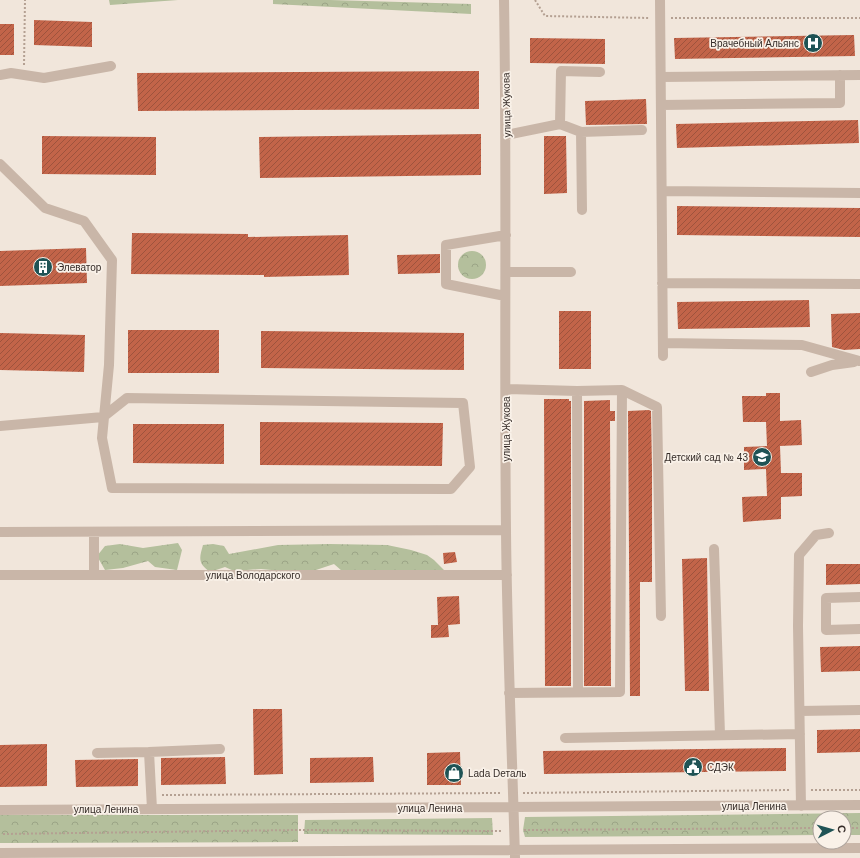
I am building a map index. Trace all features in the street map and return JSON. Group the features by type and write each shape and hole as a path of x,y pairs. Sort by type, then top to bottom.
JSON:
{"street":[{"name":"улица Жукова","path":"504,0 506,135 506,530 509,692 515,854"},
{"path":"660,0 663,356"},
{"path":"0,75 11,73 44,78 111,66"},
{"path":"560,124 561,71 600,72"},
{"path":"661,105 840,103 840,75"},
{"path":"661,77 860,75"},
{"path":"506,135 560,124 581,132 642,130"},
{"path":"581,132 582,210"},
{"path":"0,164 45,208 84,221 112,260 109,365 103,417 102,438 112,488 451,489 470,466 463,403 127,398 103,417 0,426"},
{"path":"662,191 860,193"},
{"path":"505,296 446,284 446,244 506,235"},
{"path":"506,272 571,272"},
{"path":"662,283 860,284"},
{"path":"663,343 802,345 859,361"},
{"path":"811,372 832,365 859,361"},
{"path":"506,389 578,391 622,390 657,407 661,616"},
{"path":"509,692 620,692 622,390"},
{"path":"578,391 578,692"},
{"path":"0,532 506,530"},
{"path":"94,532 94,575"},
{"path":"801,806 798,626 799,555 816,535 829,533"},
{"path":"714,549 720,735"},
{"name":"улица Володарского","path":"0,575 507,575"},
{"path":"860,597 826,598 826,630 860,629"},
{"path":"800,711 860,710"},
{"path":"565,738 800,734"},
{"path":"97,753 220,749"},
{"path":"150,752 152,809"},
{"name":"улица Ленина","path":"0,810 860,805"},
{"path":"0,852 735,854 826,853 860,848"}],"path":[{"path":"24,75 25,0"},
{"path":"535,0 545,16 660,18 860,18"},
{"path":"522,792 860,790"},
{"path":"523,830 812,828"},
{"path":"3,834 298,830 501,830"}],"green space":[{"path":"109,0 178,0 110,5"},
{"path":"273,0 471,4 471,14 273,4"},
{"path":"472,251 478,252 482,255 485,259 485,271 482,275 478,278 472,279 466,278 462,275 459,271 458,265 459,259 462,255 466,252"},
{"path":"178,543 182,550 177,570 155,567 148,561 123,568 105,570 97,556 105,546 120,544 143,548"},
{"path":"213,544 224,546 229,554 278,545 387,545 427,555 445,571 342,571 334,564 310,572 261,569 234,571 225,567 210,572 201,563 200,557 203,545"},
{"path":"852,813 860,813 860,835 852,835"},
{"path":"812,814 812,835 525,837 523,830 525,817"},
{"path":"0,815 298,815 298,842 0,843"},
{"path":"492,818 493,835 304,834 305,820"}],"building":[{"path":"34,20 92,22 92,47 34,45"},
{"path":"0,24 14,24 14,55 0,55"},
{"path":"854,35 855,56 675,59 674,38"},
{"path":"530,38 605,39 605,64 530,63"},
{"path":"479,71 479,109 138,111 137,73"},
{"path":"646,99 647,124 586,125 585,101"},
{"path":"858,120 859,143 677,148 676,124"},
{"path":"481,134 481,175 260,178 259,137"},
{"path":"42,136 156,137 156,175 42,174"},
{"path":"544,136 566,136 567,193 544,194"},
{"path":"677,206 860,208 860,237 677,235"},
{"path":"132,233 248,234 248,237 348,235 349,275 264,277 264,275 131,274"},
{"name":"Элеватор","path":"86,248 87,283 0,286 0,251"},
{"path":"440,254 440,273 398,274 397,255"},
{"path":"809,300 810,327 678,329 677,302"},
{"path":"559,311 591,311 591,369 559,369"},
{"path":"860,313 860,349 844,350 832,347 831,314"},
{"path":"128,330 219,330 219,373 128,373"},
{"path":"261,331 464,333 464,370 261,368"},
{"path":"0,333 85,335 84,372 0,370"},
{"path":"766,393 780,393 780,421 801,420 802,445 780,446 781,473 802,473 802,496 781,497 781,519 743,522 742,497 767,496 766,469 744,470 744,447 767,446 766,422 743,422 742,396 766,396"},
{"path":"544,399 569,399 569,401 571,401 571,686 545,686"},
{"path":"610,400 610,411 615,411 615,421 610,421 611,686 584,686 584,401"},
{"path":"628,411 651,411 652,468 652,582 640,582 640,696 630,696"},
{"path":"260,422 443,423 442,466 260,465"},
{"path":"133,424 224,424 224,464 133,463"},
{"path":"455,552 457,562 444,564 443,553"},
{"path":"707,558 709,691 685,691 682,559"},
{"path":"826,564 860,564 860,584 826,585"},
{"path":"459,596 460,624 448,625 449,637 431,638 431,625 438,625 437,597"},
{"path":"860,646 860,671 821,672 820,647"},
{"path":"253,709 282,709 283,774 254,775"},
{"path":"860,729 860,752 817,753 817,730"},
{"path":"47,744 47,786 0,787 0,745"},
{"path":"786,748 786,771 544,774 543,751"},
{"path":"460,752 461,785 427,785 427,753"},
{"path":"225,757 226,784 161,785 161,758"},
{"path":"373,757 374,782 310,783 310,758"},
{"path":"138,759 138,786 76,787 75,760"}],"place":[{"name":"Врачебный Альянс","path":"813,43"},
{"name":"Элеватор","path":"43,267"},
{"name":"Детский сад № 43","path":"762,457"},
{"name":"СДЭК","path":"693,767"},
{"name":"Lada Dеталь","path":"454,773"}]}
